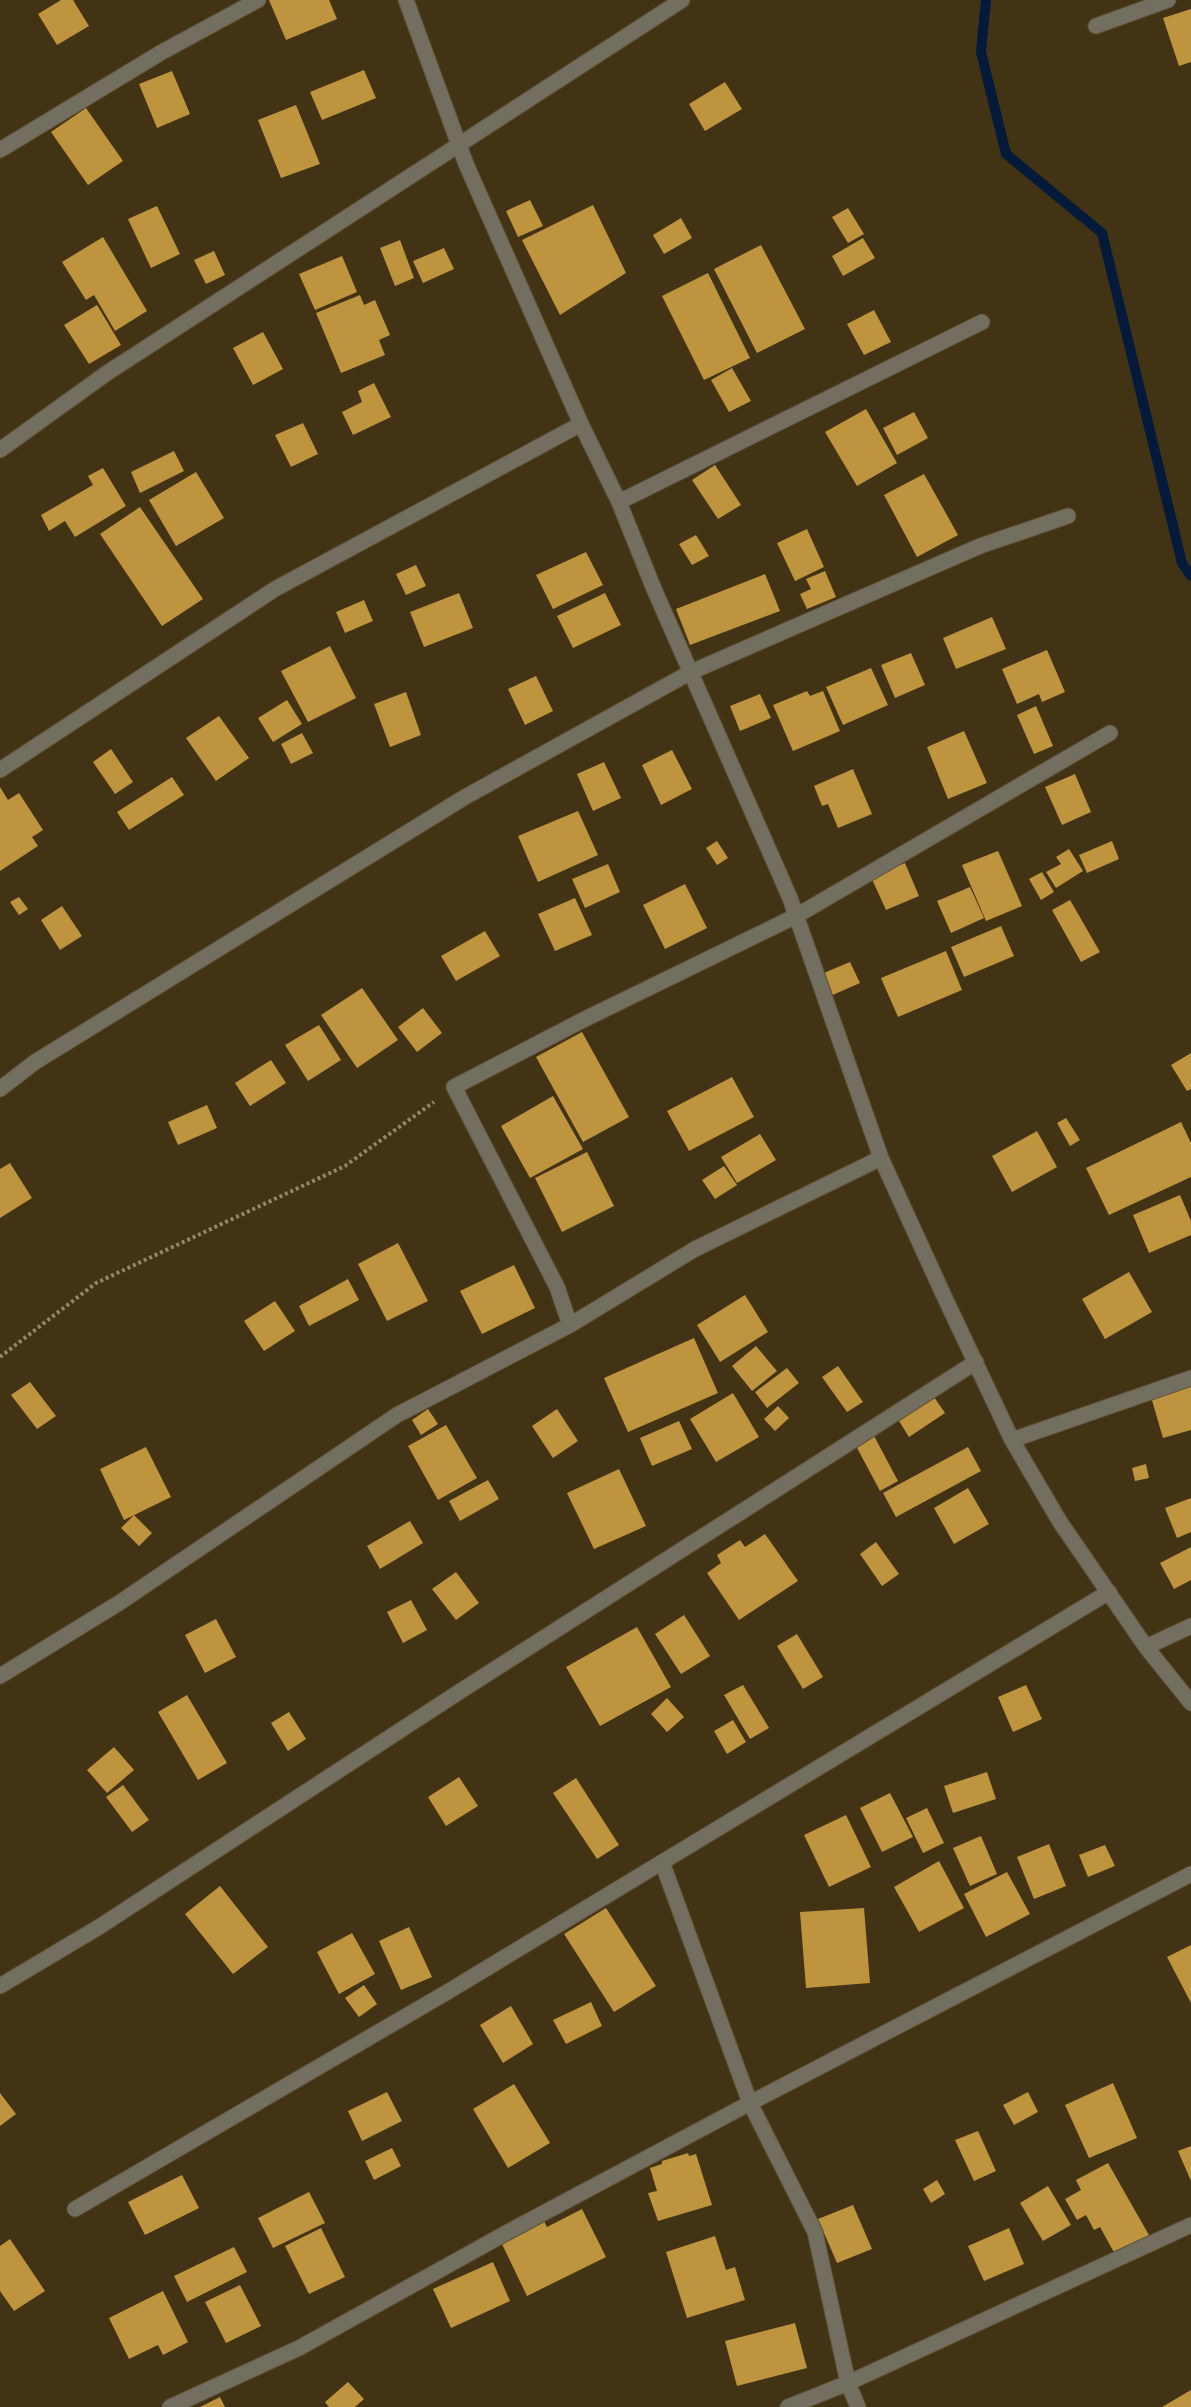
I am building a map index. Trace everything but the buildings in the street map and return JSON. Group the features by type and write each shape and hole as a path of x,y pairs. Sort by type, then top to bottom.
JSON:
{"street":[{"path":"0,150 162,52 258,0"},
{"path":"406,0 459,145 582,424 619,502 796,916 881,1158 944,1296 1012,1440 1060,1522 1146,1647 1191,1703"},
{"path":"0,450 107,373 682,0"},
{"path":"1096,26 1168,0"},
{"path":"619,502 982,322"},
{"path":"0,770 275,589 582,424"},
{"path":"0,1089 35,1062 465,797 691,672 980,546 1068,516"},
{"path":"570,1324 557,1287 454,1087 583,1020 796,916 1110,733"},
{"path":"0,1676 119,1603 396,1415 570,1324 695,1249 881,1158"},
{"path":"0,1986 99,1927 459,1692 976,1362"},
{"path":"1012,1440 1191,1378"},
{"path":"75,2209 449,1991 1109,1592"},
{"path":"1146,1647 1191,1626"},
{"path":"662,1862 750,2103 814,2232 848,2383 858,2407"},
{"path":"171,2407 299,2348 497,2238 750,2103 1191,1874"},
{"path":"788,2407 848,2383 1191,2225"}],"path":[{"path":"0,1357 96,1283 345,1166 454,1087"}],"waterway":[{"path":"986,0 981,52 1006,154 1102,233 1182,563 1191,576"}]}
